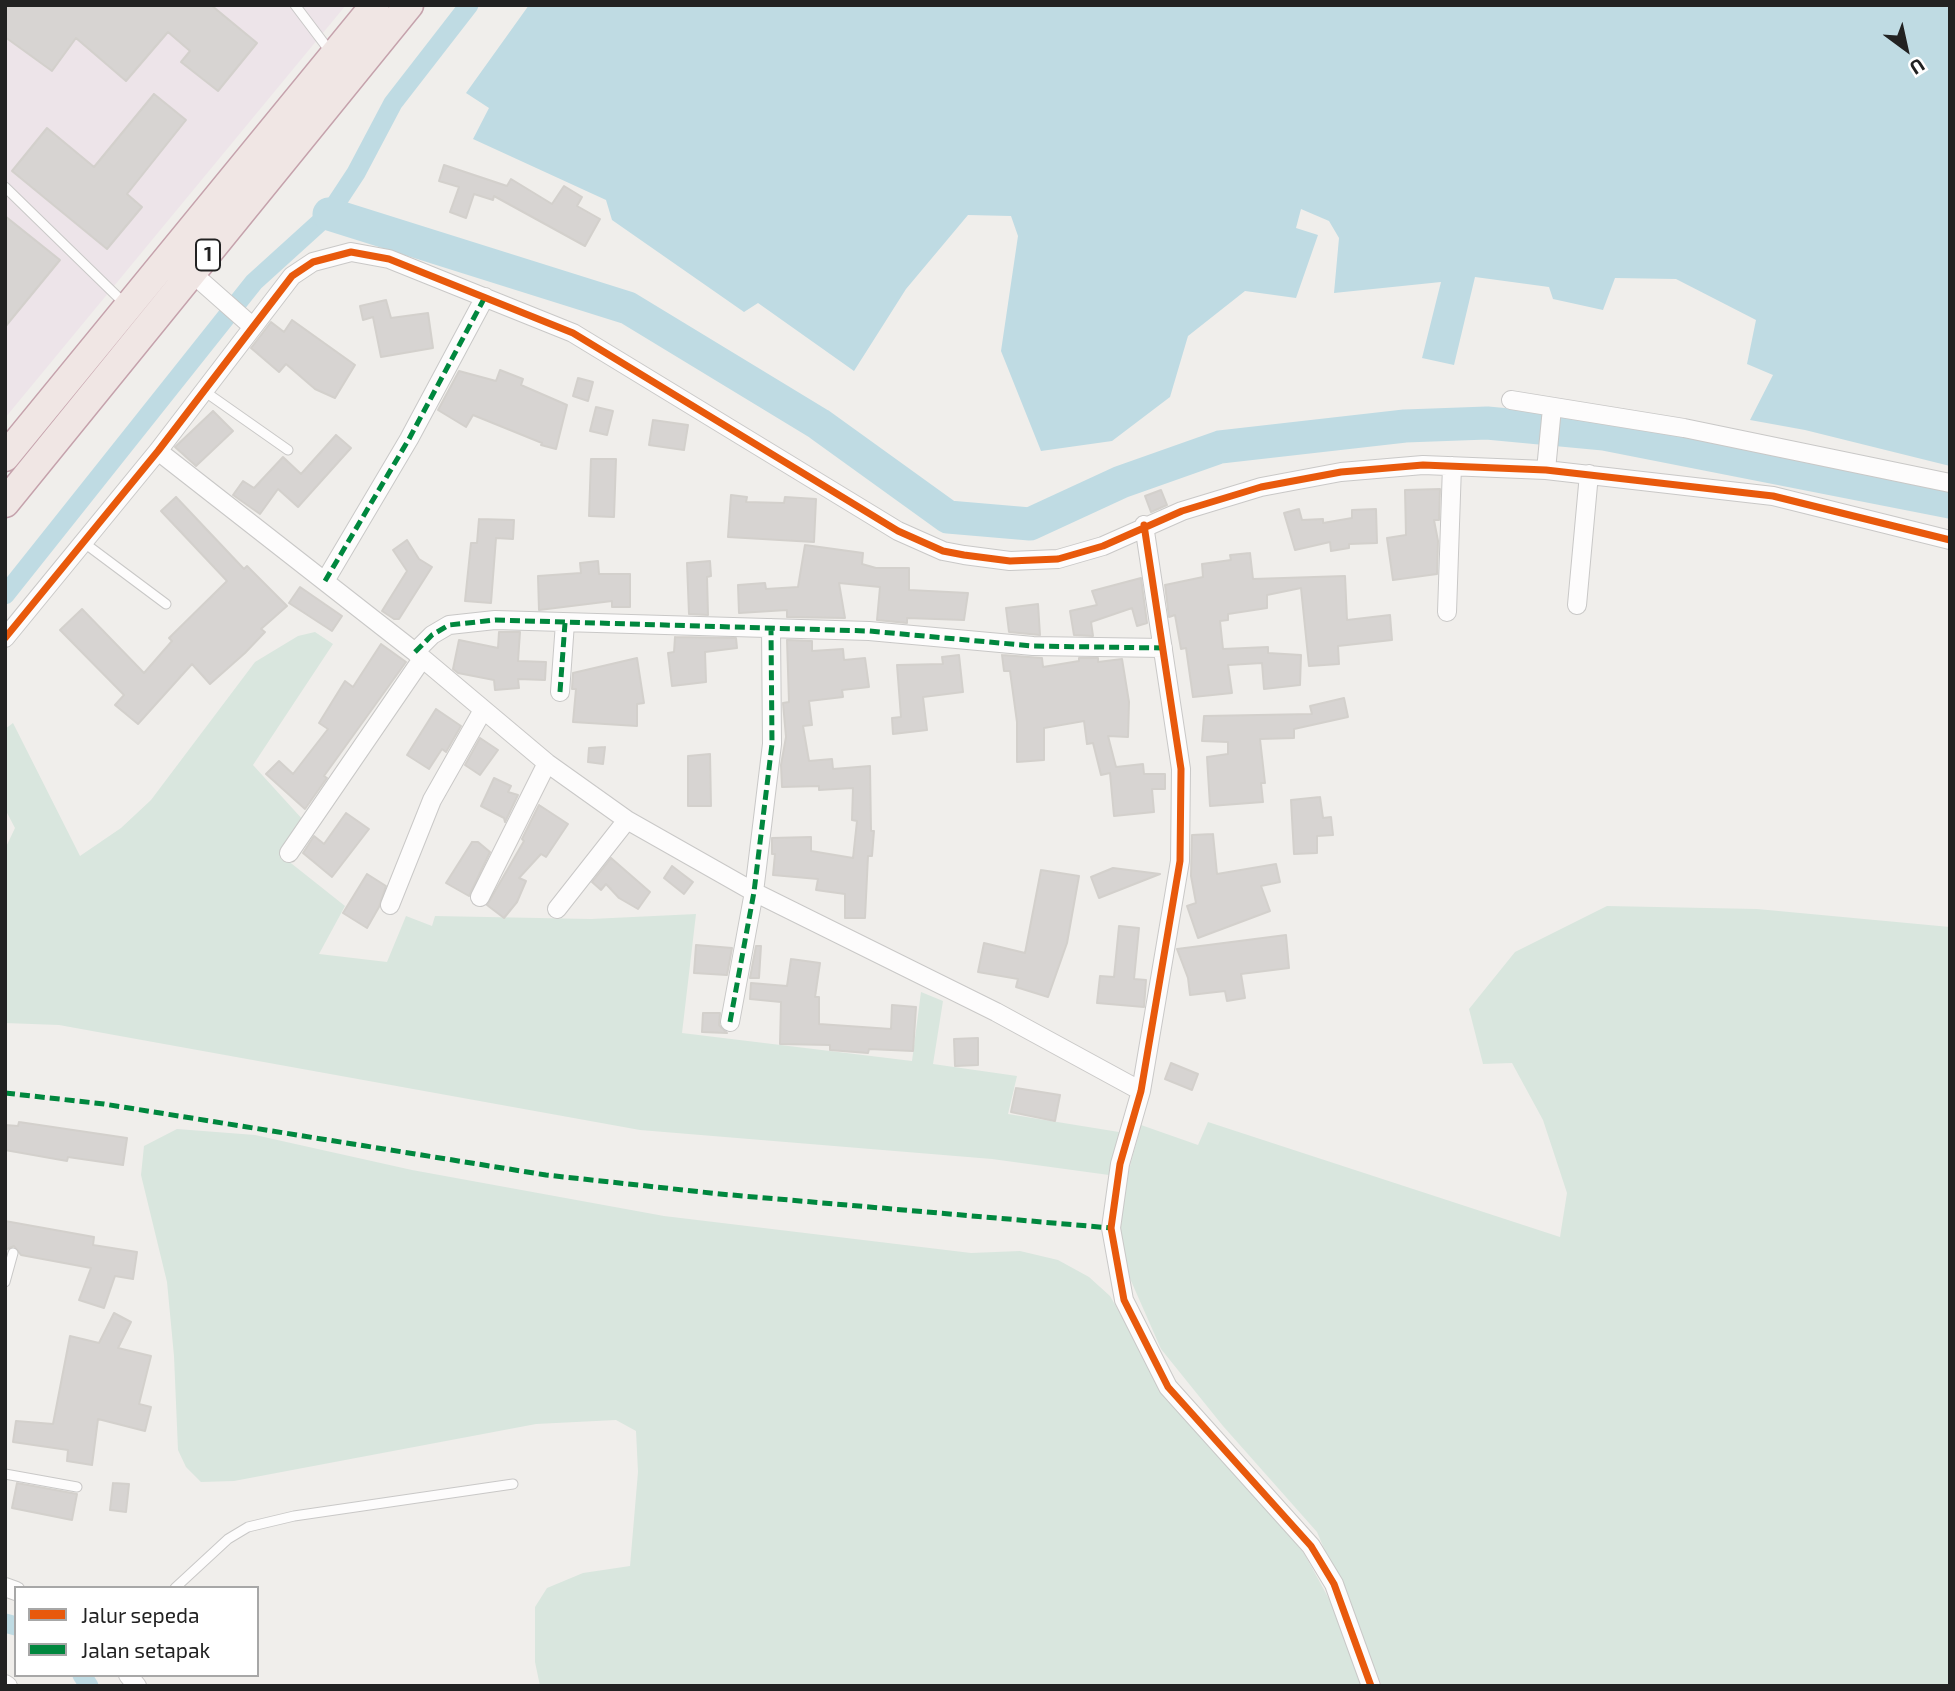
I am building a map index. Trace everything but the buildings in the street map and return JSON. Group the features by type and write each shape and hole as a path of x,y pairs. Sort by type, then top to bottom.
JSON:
{"highway":[{"name":"1","path":"5,457 375,5"},
{"name":"1","path":"5,503 203,283 409,5"}],"street":[{"path":"5,638 158,451 204,390 247,322 302,269 325,257 351,253 389,259 573,333 898,531 943,551 990,559 1034,562 1080,554 1144,525 1221,498 1301,479 1382,467 1452,466 1546,470 1773,496 1950,540"},
{"path":"203,283 247,322"},
{"path":"325,581 409,439 485,297"},
{"path":"1511,400 1551,416 1684,428 1950,483"},
{"path":"1546,470 1551,416"},
{"path":"158,451 325,581 547,762 627,820 754,892 996,1012 1141,1091"},
{"path":"1447,612 1452,466"},
{"path":"1577,605 1588,474"},
{"path":"1144,525 1181,769 1180,861 1141,1091 1119,1164 1111,1228 1124,1300 1168,1387 1311,1546 1334,1584 1371,1686"},
{"path":"289,853 432,635 449,625 495,620 869,631 1033,646 1163,648"},
{"path":"560,692 565,622"},
{"path":"730,1022 754,892 772,744 771,628"},
{"path":"390,905 432,800 483,710"},
{"path":"480,897 547,762"},
{"path":"557,909 627,820"}],"lane":[{"path":"295,5 334,56"},
{"path":"5,187 128,307"},
{"path":"204,390 288,450"},
{"path":"83,542 166,604"},
{"path":"5,1282 13,1254"},
{"path":"5,1474 77,1487"},
{"path":"177,1586 229,1539 248,1527 294,1516 513,1484"}],"shaded area":[{"path":"5,5 346,5 5,418"},
{"path":"315,632 333,644 253,765 304,821 282,856 345,906 319,954 387,962 406,916 432,926 435,916 591,919 696,914 682,1033 912,1061 921,992 943,1001 933,1064 1017,1076 1008,1114 1119,1132 1109,1175 992,1159 640,1130 59,1025 5,1023 5,849 15,828 5,809 5,729 13,723 80,856 121,828 151,800 255,662 298,636"},
{"path":"1607,906 1757,909 1950,927 1950,1686 1382,1686 1317,1532 1223,1426 1161,1349 1128,1274 1120,1235 1126,1181 1141,1125 1198,1145 1208,1122 1560,1237 1567,1193 1543,1120 1512,1063 1483,1064 1469,1009 1515,952"},
{"path":"177,1129 255,1135 412,1170 664,1216 971,1253 1020,1251 1058,1260 1089,1277 1110,1296 1173,1404 1222,1454 1304,1553 1341,1621 1363,1686 540,1686 535,1662 535,1607 547,1588 583,1573 630,1566 638,1472 636,1431 616,1420 536,1424 234,1481 201,1482 186,1467 178,1450 174,1356 167,1282 141,1175 144,1146"}],"water":[{"path":"529,5 1950,5 1950,466 1805,430 1750,420 1773,375 1747,364 1756,320 1676,279 1615,278 1603,310 1553,299 1549,287 1475,277 1454,365 1422,358 1441,282 1334,293 1339,238 1329,221 1301,209 1296,228 1318,235 1296,298 1245,291 1188,336 1170,397 1112,441 1041,451 1001,351 1018,236 1011,216 968,215 906,289 854,371 758,303 744,312 612,220 606,200 473,139 489,108 466,93"}],"waterway":[{"path":"5,595 254,282 329,214 356,173 393,103 469,5"},
{"path":"329,214 628,308 819,424 948,517 1030,524 1121,482 1220,447 1405,426 1487,423 1604,434 1950,502"},
{"path":"5,1623 14,1625"},
{"path":"83,1677 89,1686"}],"marked path":[{"path":"325,581 409,439 485,297"},
{"path":"415,652 432,635 449,625 495,620 869,631 1033,646 1163,648"},
{"path":"560,692 565,623"},
{"path":"730,1022 754,892 772,744 771,628"},
{"path":"5,1093 104,1104 546,1175 720,1194 1111,1228"}],"cycle path":[{"path":"5,638 158,451 292,276 313,262 351,252 389,259 573,333 898,531 943,551 964,555 1010,561 1058,559 1103,546 1182,511 1261,487 1341,472 1423,465 1546,470 1773,496 1950,540"},
{"path":"1144,525 1181,769 1180,861 1141,1091 1120,1164 1111,1228 1124,1300 1168,1387 1311,1546 1334,1584 1371,1686"}]}
